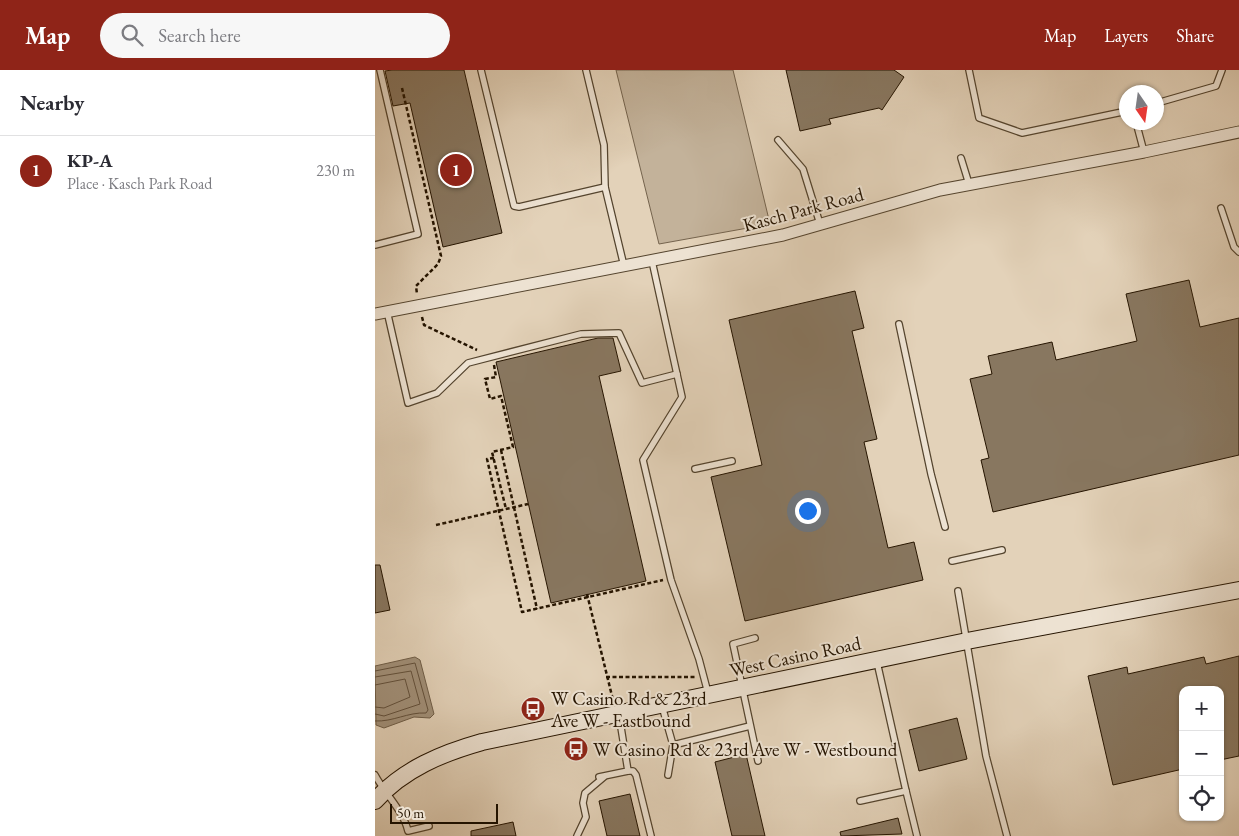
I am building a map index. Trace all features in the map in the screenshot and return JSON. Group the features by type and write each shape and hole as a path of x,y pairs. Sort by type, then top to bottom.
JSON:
{"street":[{"name":"Kasch Park Road","path":"375,314 783,235 940,190 1144,152 1239,132"},
{"name":"West Casino Road","path":"379,796 415,768 449,752 482,742 967,641 1239,590"}],"lane":[{"path":"375,245 418,234 380,70"},
{"path":"481,70 514,206 519,207 605,187"},
{"path":"586,70 604,146 605,187 624,266"},
{"path":"969,70 979,118 1022,133 1119,113"},
{"path":"1164,101 1216,86 1222,70"},
{"path":"1138,130 1144,152"},
{"path":"778,140 803,169 820,224"},
{"path":"961,158 969,184"},
{"path":"1221,208 1234,248 1239,252"},
{"path":"652,261 682,397 643,460 671,579 709,695"},
{"path":"387,311 408,403 437,393 468,363 581,334 619,333 642,384 677,374"},
{"path":"899,324 945,527"},
{"path":"695,469 732,461"},
{"path":"952,561 1002,550"},
{"path":"958,591 986,756 1007,836"},
{"path":"755,638 733,644 758,761"},
{"path":"877,660 917,836"},
{"path":"662,704 673,745 668,775"},
{"path":"618,713 628,771"},
{"path":"673,745 750,726"},
{"path":"599,777 633,771 636,775 651,836"},
{"path":"375,775 379,796 405,818 408,831 429,826"},
{"path":"577,836 586,816 583,803 585,793 606,776"},
{"path":"860,802 906,791"}],"path":[{"path":"402,88 441,256 438,264 416,286 419,305 424,325 492,357 496,377 485,379 487,389 490,399 501,396 513,447 493,452 506,509"},
{"path":"501,450 537,609"},
{"path":"494,458 487,459 522,612 587,596 671,579"},
{"path":"437,525 528,504"},
{"path":"587,596 610,694"},
{"path":"606,677 704,677"}],"shaded area":[{"path":"616,70 733,70 770,224 659,244"}],"water":[{"path":"415,657 420,660 434,714 430,718 414,717 384,728 376,725 375,666"}],"building":[{"path":"464,70 502,233 443,247 410,103 393,106 385,71"},
{"path":"786,70 894,70 904,77 882,110 879,108 829,119 831,124 800,131"},
{"path":"1189,280 1200,327 1239,318 1239,455 993,512 981,460 989,458 970,379 992,374 988,356 1052,342 1056,360 1137,341 1126,294"},
{"path":"855,291 864,328 852,331 877,439 864,442 888,548 914,542 923,580 745,621 711,477 762,465 729,320"},
{"path":"598,338 613,338 621,371 599,376 646,581 551,603 496,362"},
{"path":"375,565 380,565 390,610 375,613"},
{"path":"1239,656 1239,756 1224,759 1224,686 1179,686 1179,770 1113,785 1088,676 1127,667 1128,674 1204,657 1206,664"},
{"path":"957,718 967,759 919,771 909,730"},
{"path":"746,754 765,836 732,836 715,762"},
{"path":"630,794 640,836 607,836 599,801"},
{"path":"898,818 902,834 841,836 840,832"},
{"path":"513,822 516,836 471,836 471,831"}],"place":[{"name":"KP-A","path":"456,170"},
{"name":"W Casino Rd & 23rd Ave W - Eastbound","path":"533,709"},
{"name":"W Casino Rd & 23rd Ave W - Westbound","path":"576,749"}]}
